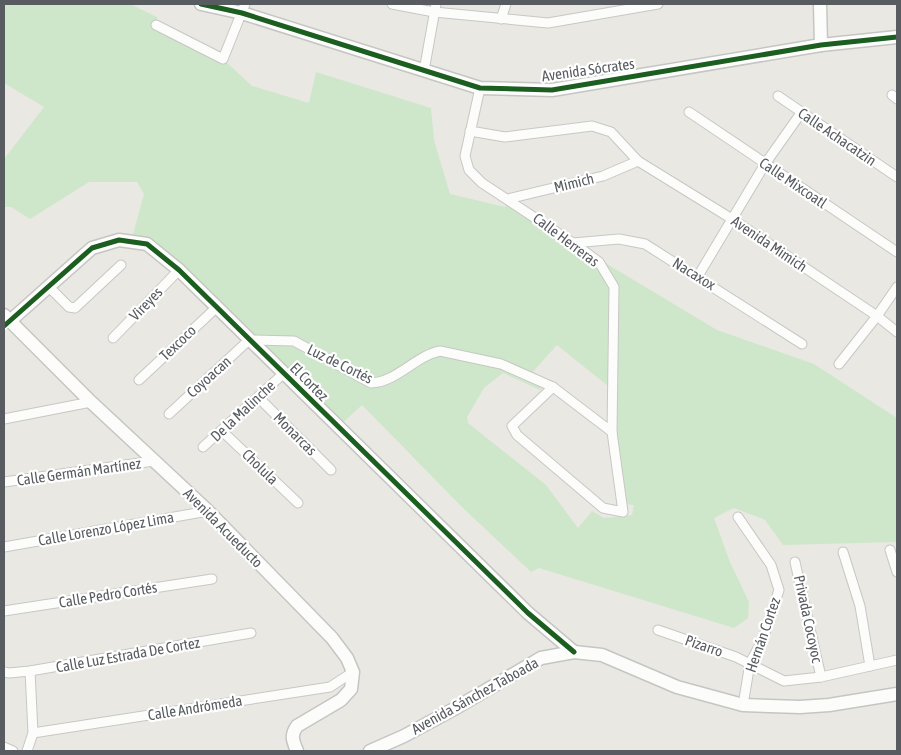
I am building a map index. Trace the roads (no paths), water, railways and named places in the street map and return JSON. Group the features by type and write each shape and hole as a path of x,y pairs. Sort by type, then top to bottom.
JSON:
{"street":[{"name":"Avenida Sócrates","path":"201,4 243,9 424,71 480,88 552,90 821,45 897,37"},
{"path":"392,4 435,8 501,19 548,23 658,4"},
{"path":"501,19 506,4"},
{"path":"820,4 821,45"},
{"path":"424,71 435,8"},
{"path":"156,25 223,59 243,9"},
{"name":"Calle Herreras","path":"480,88 465,156 469,170 482,183 599,262 614,287 612,432 623,512 603,508 516,436 512,426 552,387"},
{"name":"Calle Achacatzin","path":"778,96 897,177"},
{"name":"Calle Mixcoatl","path":"689,112 897,252"},
{"path":"698,276 765,164 801,113"},
{"name":"Avenida Mimich","path":"470,131 505,138 592,126 611,132 638,161 732,219 877,316 897,332"},
{"name":"Mimich","path":"508,199 603,176 638,161"},
{"name":"Nacaxox","path":"573,243 619,239 645,244 802,344"},
{"name":"El Cortez","path":"6,321 49,287 92,248 119,240 146,244 179,270 537,622 574,652"},
{"path":"49,287 69,307 75,308 121,265"},
{"name":"Vireyes","path":"113,338 179,270"},
{"path":"839,364 897,287"},
{"name":"Texcoco","path":"139,380 216,307"},
{"name":"Avenida Acueducto","path":"6,321 208,511 332,638 347,658 353,672"},
{"name":"Luz de Cortés","path":"249,340 294,341 371,383 382,382 431,353 440,351 502,364 552,387 612,432"},
{"name":"Coyoacan","path":"169,414 249,340"},
{"name":"De la Malinche","path":"203,447 259,398 283,374"},
{"name":"Monarcas","path":"259,398 331,470"},
{"path":"4,419 91,402"},
{"name":"Cholula","path":"222,431 298,503"},
{"name":"Calle Germán Martínez","path":"4,482 154,461"},
{"name":"Calle Lorenzo López Lima","path":"4,547 208,511"},
{"name":"Hernán Cortez","path":"738,517 770,565 779,590 763,639 750,663 743,705"},
{"path":"890,550 897,572"},
{"path":"843,552 860,606 870,666"},
{"name":"Privada Cocoyoc","path":"795,562 821,677"},
{"name":"Calle Pedro Cortés","path":"4,611 212,579"},
{"name":"Pizarro","path":"658,630 750,663 784,681 821,677 897,660"},
{"name":"Calle Luz Estrada De Cortez","path":"4,672 9,674 30,672 251,633"},
{"name":"Avenida Sánchez Taboada","path":"370,751 404,736 484,693 541,658 574,652 602,655 677,687 743,705 800,707 828,705 897,694"},
{"path":"27,751 33,733 30,672"},
{"path":"298,751 292,740 292,733 296,726 341,700 351,689 353,672"},
{"name":"Calle Andrómeda","path":"33,733 330,687 353,672"},
{"name":"Avenida Sánchez Taboada","path":"388,751 404,736"},
{"path":"4,747 13,751"}]}
